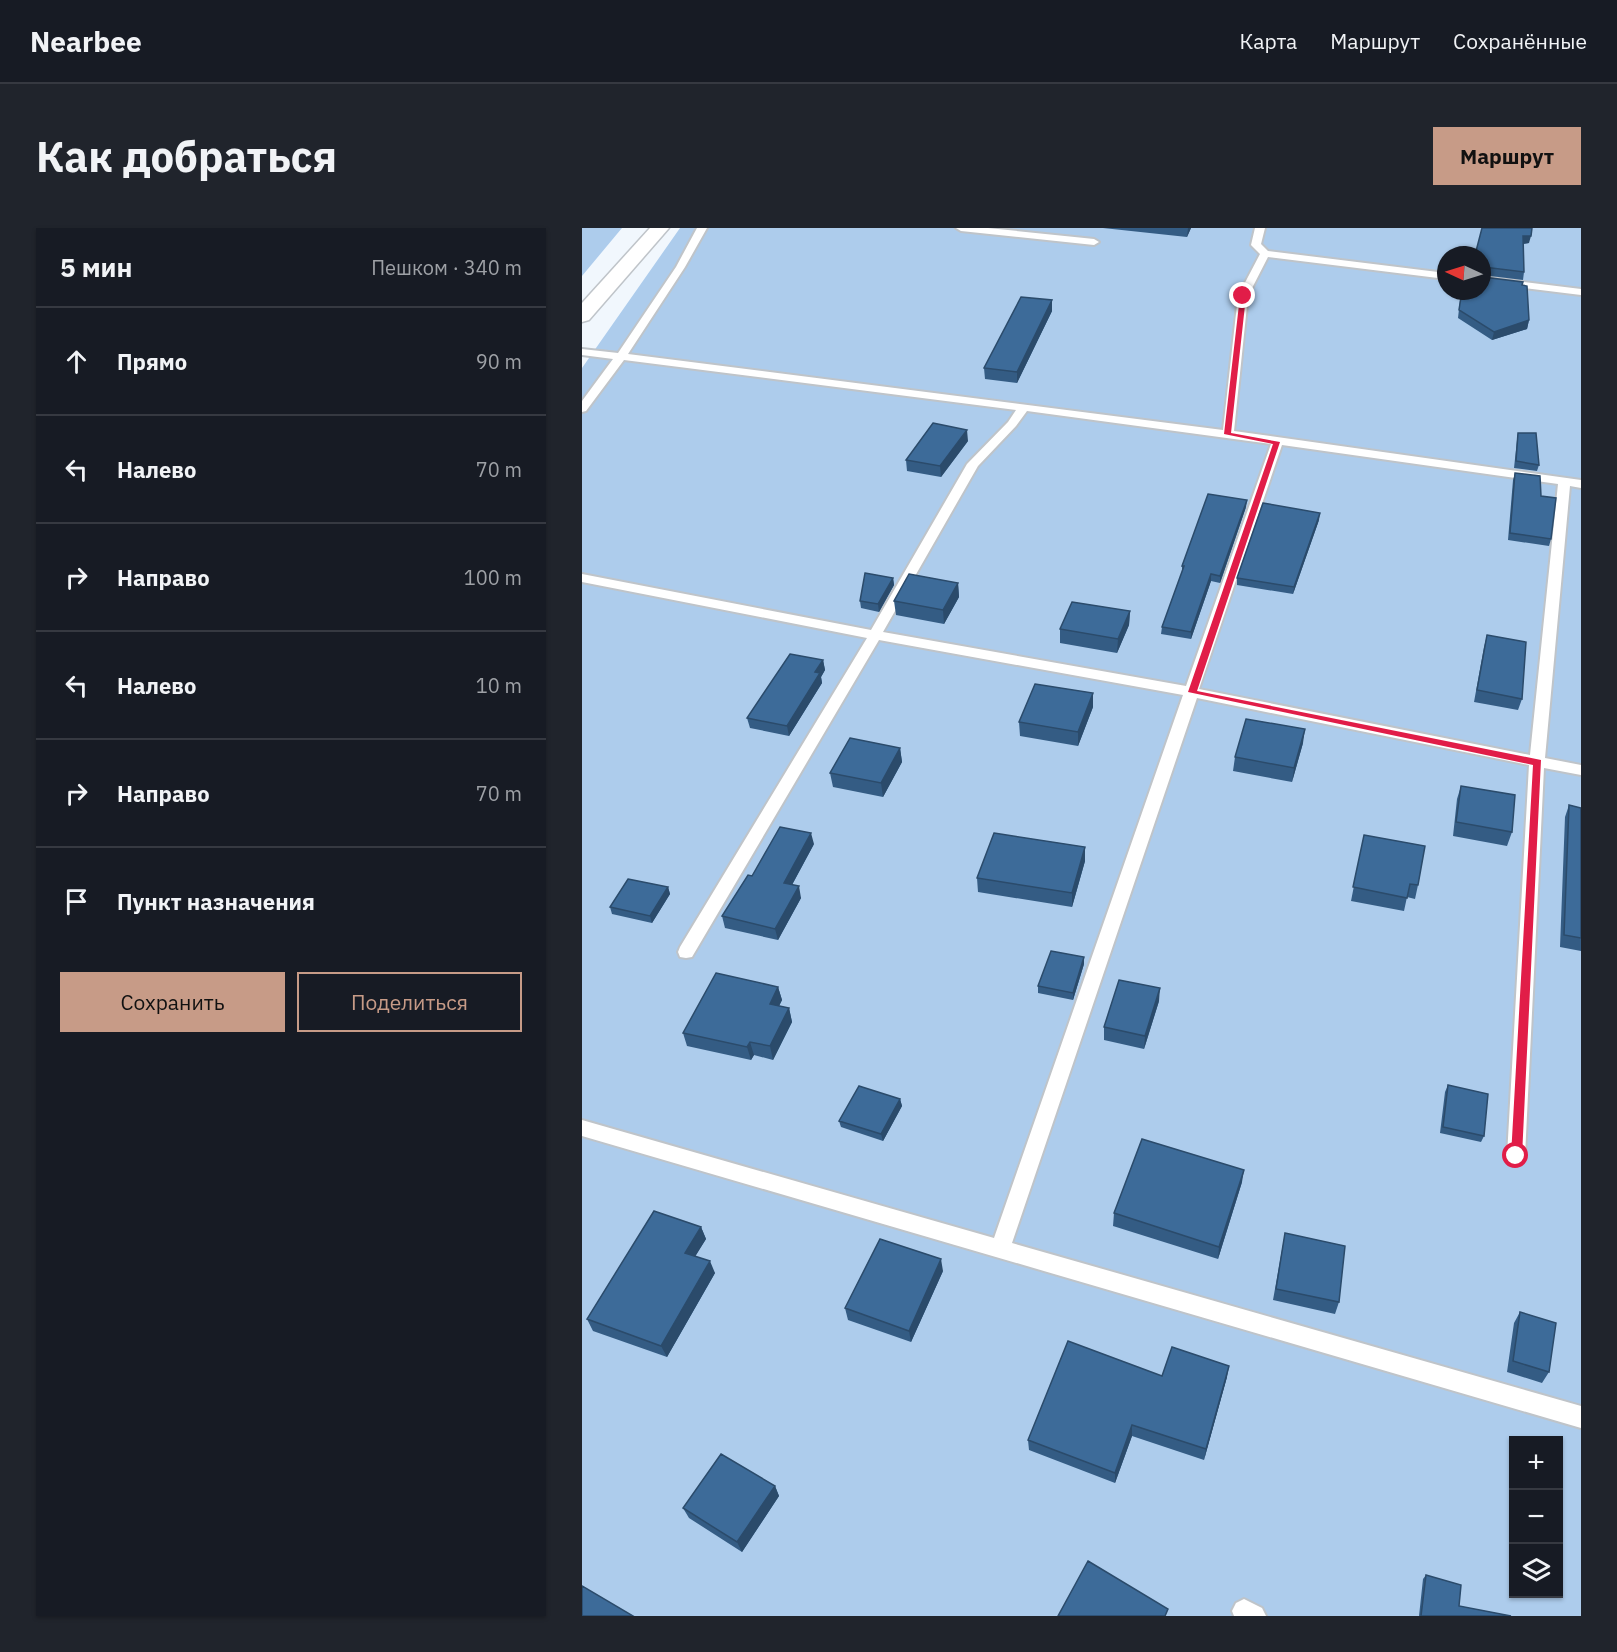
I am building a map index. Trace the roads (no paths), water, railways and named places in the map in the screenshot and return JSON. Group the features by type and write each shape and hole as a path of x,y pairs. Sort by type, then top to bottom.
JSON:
{"street":[{"path":"582,316 660,228"}],"lane":[{"path":"582,409 622,357 679,269 695,236 702,228"},
{"path":"961,228 1094,242"},
{"path":"1260,228 1256,245 1265,254 1437,275"},
{"path":"1228,434 1243,296 1265,254"},
{"path":"1491,281 1581,292"},
{"path":"582,352 1228,434 1581,484"},
{"path":"686,952 974,464 1012,424 1023,408"},
{"path":"1000,1251 1277,442"},
{"path":"1516,1156 1538,763 1564,482"},
{"path":"582,578 875,635 1192,692 1581,770"},
{"path":"582,1128 1000,1251 1581,1417"}]}
